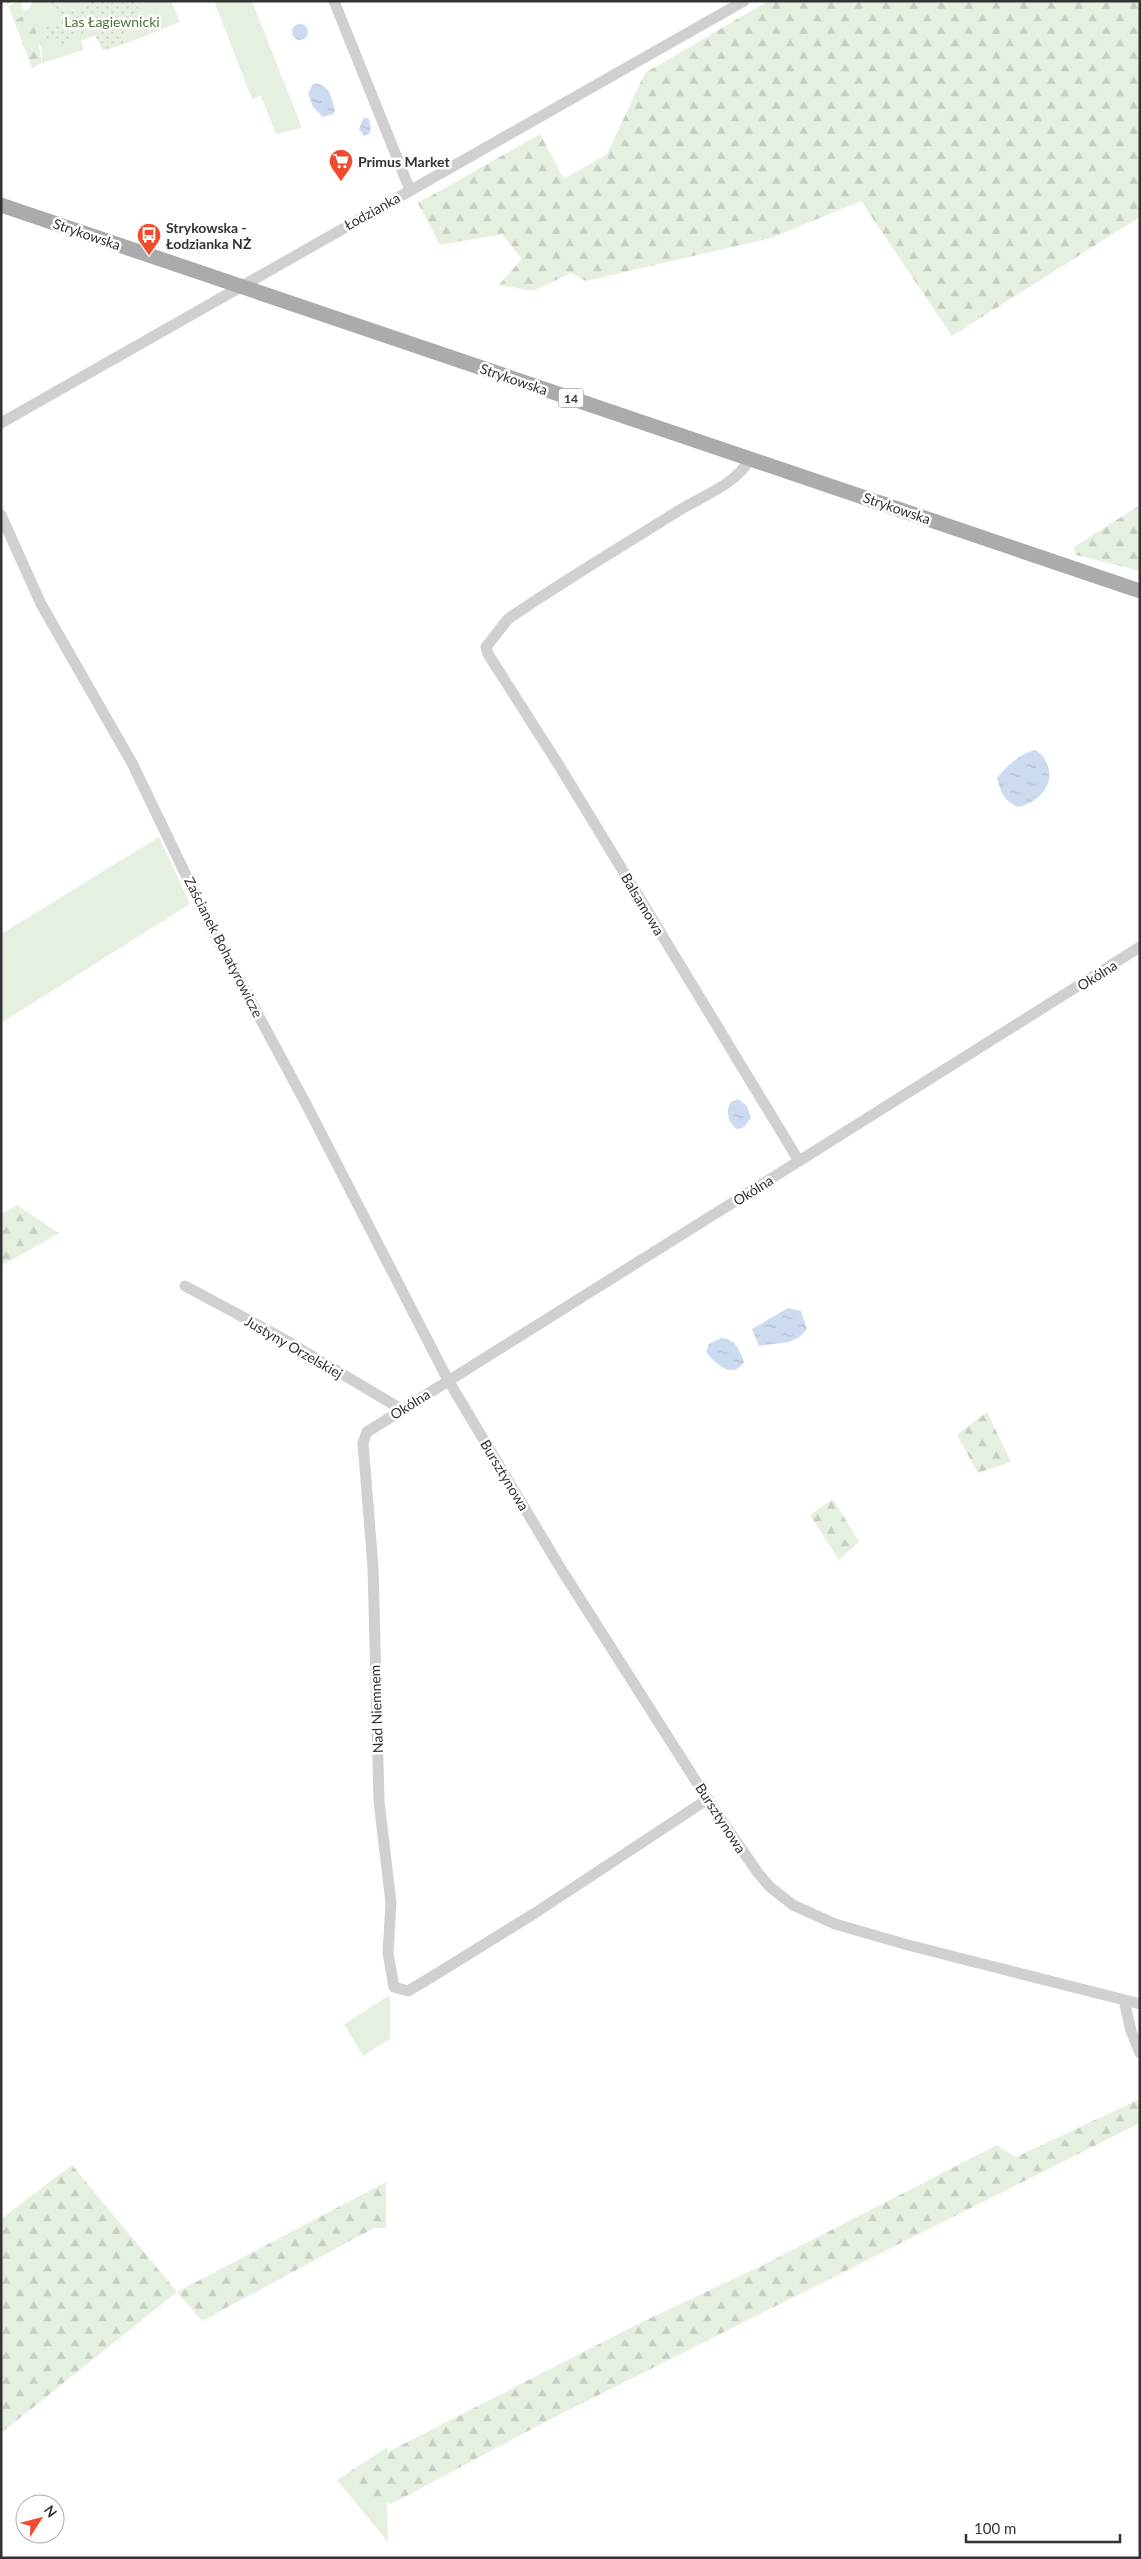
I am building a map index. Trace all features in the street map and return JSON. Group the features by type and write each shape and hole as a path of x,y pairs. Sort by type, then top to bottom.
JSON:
{"main road":[{"name":"Strykowska","path":"1,205 1140,591"}],"street":[{"path":"334,1 410,190"},
{"name":"Łodzianka","path":"1,423 744,1"},
{"name":"Balsamowa","path":"750,458 739,475 731,481 688,505 508,619 486,647 488,654 565,776 799,1161"},
{"name":"Zaścianek Bohatyrowicze","path":"1,515 41,604 132,764 212,929 310,1112 448,1380"},
{"name":"Okólna","path":"367,1432 1140,947"},
{"name":"Justyny Orzelskiej","path":"185,1286 280,1337 401,1409"},
{"name":"Bursztynowa","path":"448,1380 561,1569 708,1799 770,1887 793,1906 808,1914 908,1945 1140,2004"},
{"name":"Nad Niemnem","path":"367,1432 363,1443 373,1567 379,1792 391,1903 388,1953 394,1987 408,1991 425,1981 535,1913 708,1799"},
{"path":"1124,2000 1131,2031 1140,2053"}],"green space":[{"path":"21,1 23,11 28,10 33,1 45,1 62,14 60,22 47,27 42,36 65,45 91,28 96,35 81,41 84,50 42,63 42,49 24,15 14,21 8,6"},
{"name":"Las Łagiewnicki","path":"45,1 55,1 65,8 75,9 83,8 86,1 136,1 146,24 144,28 135,25 128,32 122,45 103,51 91,28 65,45 42,36 47,27 60,22 62,15"},
{"path":"55,1 86,1 83,8 71,9 61,6"},
{"path":"136,1 171,1 180,22 122,45 128,32 135,25 146,24"},
{"path":"214,1 252,1 302,128 276,134 261,96 252,99"},
{"path":"768,1 1140,1 1140,217 952,336 861,201 771,238 586,281 571,273 533,291 499,285 522,259 502,234 440,245 418,203 540,134 564,179 607,154 645,73"},
{"path":"24,15 33,25 42,63 32,68 14,21"},
{"path":"1140,505 1140,571 1076,555 1074,547"},
{"path":"159,837 190,904 1,1023 1,934"},
{"path":"17,1205 59,1233 1,1266 1,1214"},
{"path":"987,1412 1011,1462 978,1473 957,1435"},
{"path":"833,1499 859,1542 839,1560 810,1515"},
{"path":"390,1995 390,2039 363,2056 344,2024"},
{"path":"1140,2099 1140,2123 549,2420 393,2503 387,2502 376,2510 345,2475 387,2447 388,2452 642,2322 765,2264 997,2145 1016,2157"},
{"path":"72,2165 177,2292 1,2433 1,2219"},
{"path":"386,2182 386,2228 374,2228 202,2321 177,2292"},
{"path":"345,2475 354,2484 387,2502 388,2542 337,2480"}],"water":[{"path":"300,24 308,32 300,40 292,32"},
{"path":"313,84 323,86 329,92 335,110 333,114 323,117 313,107 308,93"},
{"path":"364,117 369,119 371,129 369,134 364,136 359,129"},
{"path":"1036,750 1044,758 1048,767 1048,784 1037,799 1018,807 1009,802 1004,796 997,778 1014,761"},
{"path":"738,1099 747,1106 751,1118 743,1128 737,1129 731,1124 728,1109 731,1102"},
{"path":"788,1308 801,1311 807,1329 800,1337 789,1342 759,1346 752,1329"},
{"path":"721,1338 734,1343 744,1362 735,1370 719,1365 706,1352 709,1344"}],"place":[{"name":"Primus Market","path":"341,182"},
{"name":"Strykowska - Łodzianka NŻ","path":"149,256"}]}
